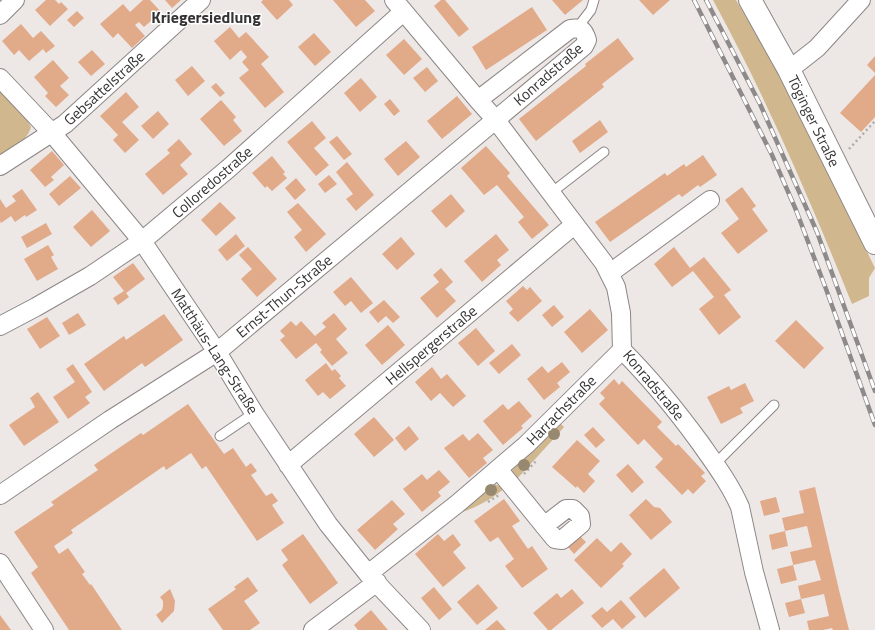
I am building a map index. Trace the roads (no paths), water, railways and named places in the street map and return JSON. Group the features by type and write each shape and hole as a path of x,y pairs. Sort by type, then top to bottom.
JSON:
{"street":[{"path":"0,15 15,0"},
{"name":"Gebsattelstraße","path":"0,166 65,124 201,0"},
{"name":"Töginger Straße","path":"750,0 789,70 875,243"},
{"path":"789,70 817,48 861,0"},
{"name":"Konradstraße","path":"398,6 495,119 610,273 616,287 621,313 622,350 646,373 675,409 727,481 740,507 754,572 770,630"},
{"name":"Colloredostraße","path":"0,326 90,276 142,241 229,168 398,6"},
{"name":"Konradstraße","path":"478,100 570,29 577,28 582,30 587,40 584,46 495,119"},
{"name":"Matthäus-Lang-Straße","path":"0,78 52,133 142,241 328,524 373,578 421,630"},
{"name":"Ernst-Thun-Straße","path":"0,495 110,420 216,352 495,119"},
{"path":"610,273 710,200"},
{"name":"Hellspergerstraße","path":"288,465 574,225"},
{"name":"Harrachstraße","path":"313,630 526,445 622,350"},
{"path":"498,469 544,526"},
{"path":"0,563 44,630"}],"lane":[{"name":"Konradstraße","path":"577,28 591,10 594,0"},
{"path":"551,193 604,152"},
{"path":"715,464 774,405"},
{"path":"220,436 254,413"}],"railway":[{"path":"694,0 772,155 796,210 875,425"},
{"path":"706,0 760,104 817,232 875,391"}],"district":[{"name":"Kriegersiedlung","path":"206,17"}]}
